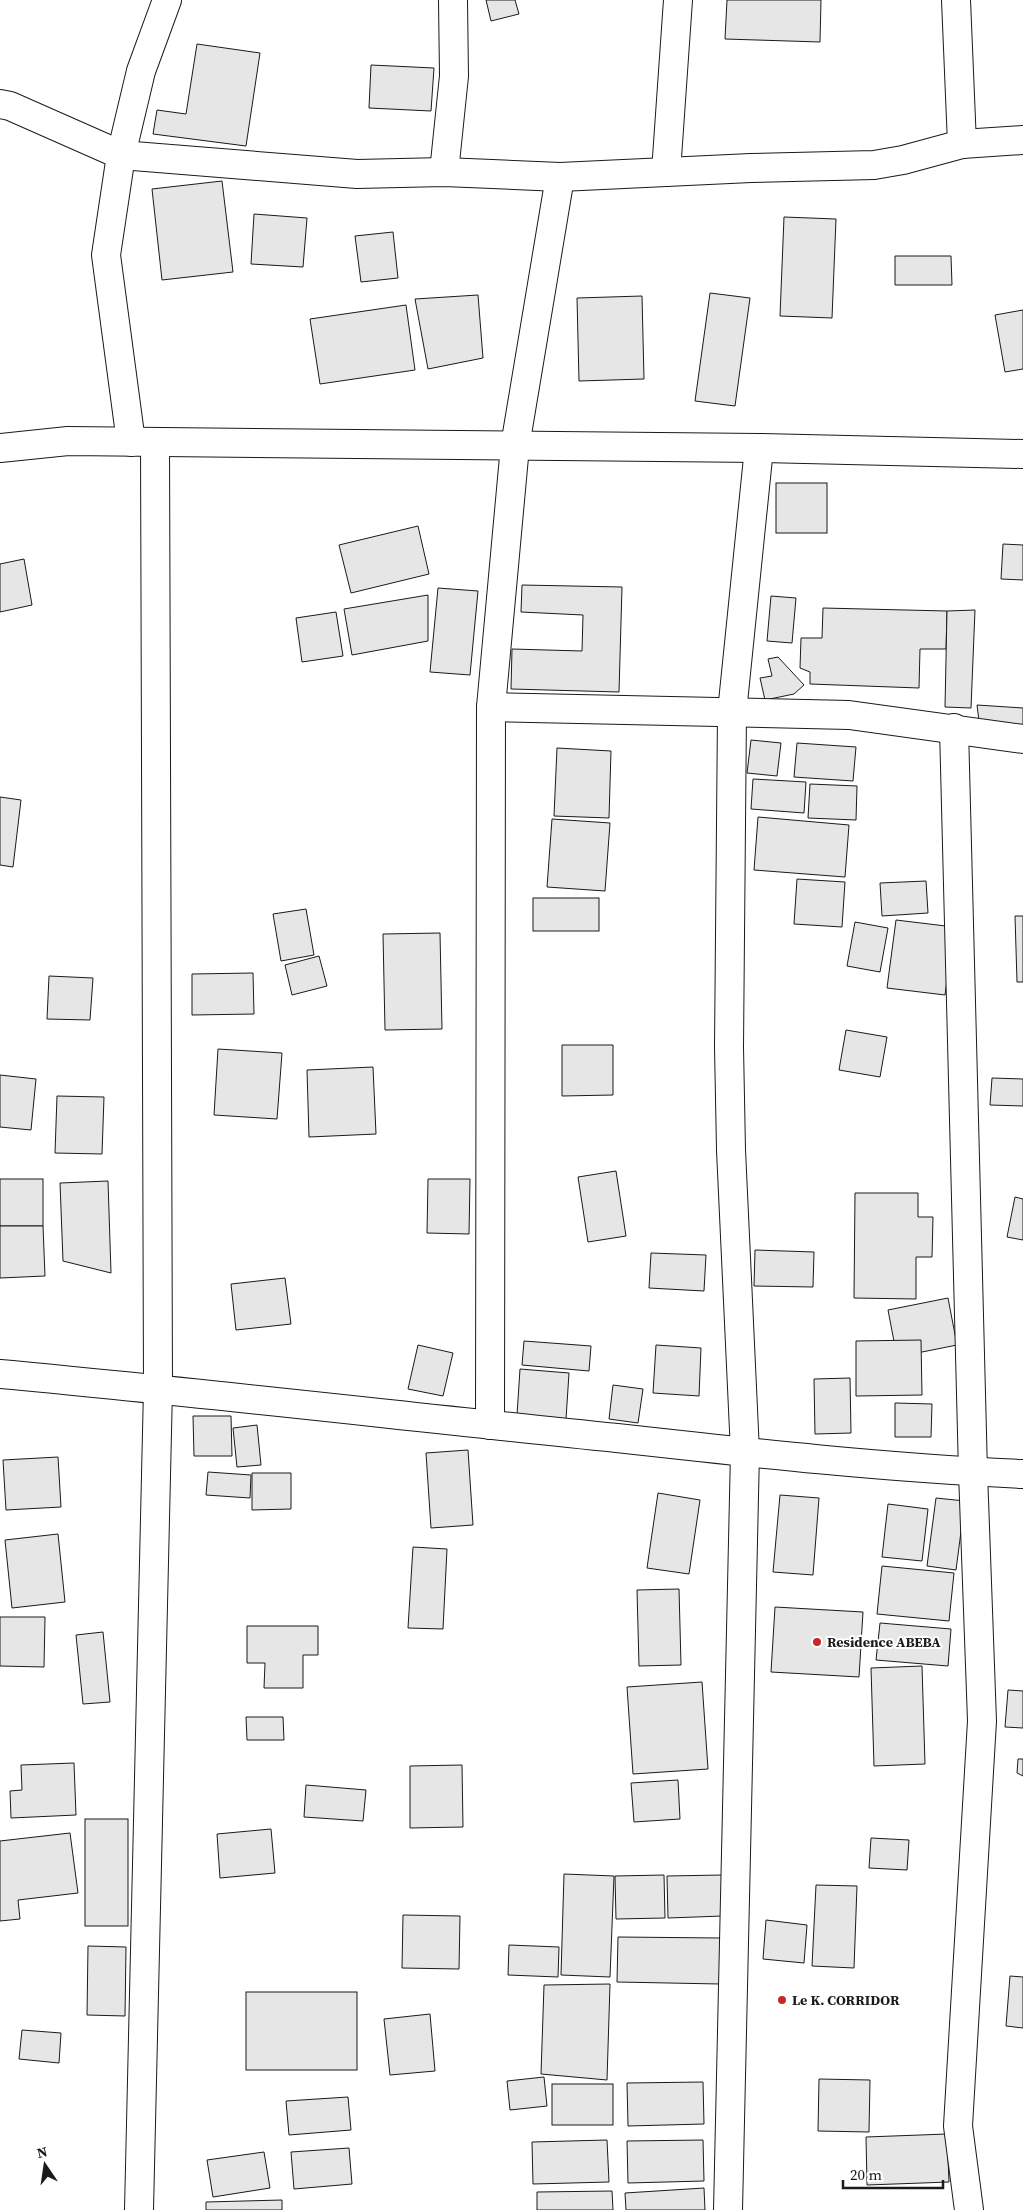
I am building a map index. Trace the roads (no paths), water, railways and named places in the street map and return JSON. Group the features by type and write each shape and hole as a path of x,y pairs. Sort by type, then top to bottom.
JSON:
{"street":[{"path":"139,2210 158,1389 143,442 106,255 121,155 141,71 167,0"},
{"path":"444,172 454,76 453,0"},
{"path":"666,172 678,0"},
{"path":"956,0 962,144"},
{"path":"0,104 10,106 121,155 357,174 444,172 560,177 874,164 903,160 962,144 1023,140"},
{"path":"490,1425 492,707 515,446 560,177"},
{"path":"0,448 68,441 759,448 1023,454"},
{"path":"728,2210 745,1452 730,1150 732,712 759,448"},
{"path":"492,707 849,715 1023,739"},
{"path":"954,728 973,1472 982,1721 958,2126 969,2210"},
{"path":"0,1374 158,1389 745,1452 973,1472 1023,1474"}],"place":[{"name":"Residence ABEBA","path":"817,1642"},
{"name":"Le K. CORRIDOR","path":"782,2000"}]}
